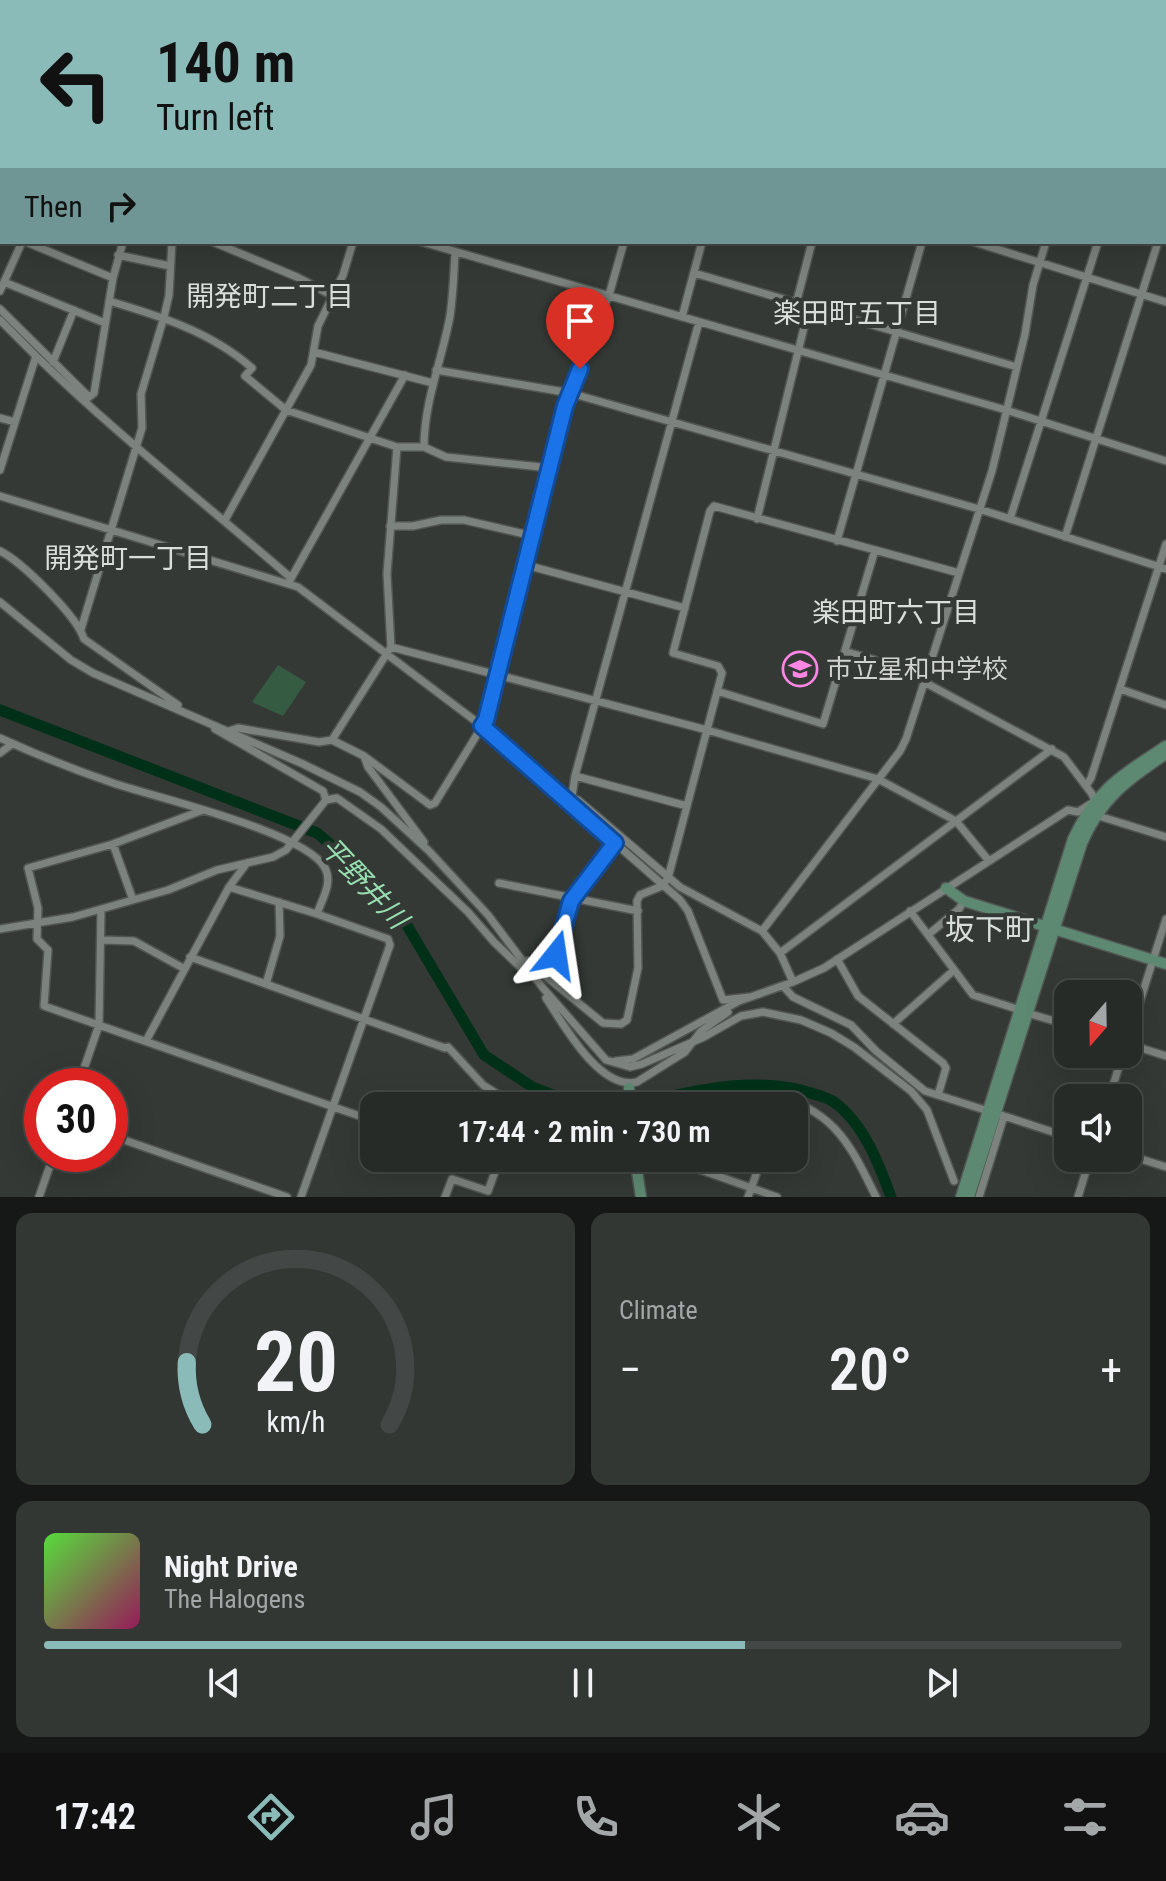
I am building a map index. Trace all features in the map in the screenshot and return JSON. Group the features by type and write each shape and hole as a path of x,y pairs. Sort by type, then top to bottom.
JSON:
{"main road":[{"path":"969,1197 996,1114 1023,1011 1051,928 1073,839 1126,771 1166,746"},
{"path":"1096,806 1166,754"},
{"path":"946,888 964,901 1166,964"},
{"path":"629,1086 629,1092"},
{"path":"961,1197 996,1114"},
{"path":"637,1172 641,1197"}],"street":[{"path":"0,291 23,244"},
{"path":"29,244 113,278"},
{"path":"0,309 89,397 94,393 113,278 122,244"},
{"path":"81,629 143,419 141,394 164,317 172,244"},
{"path":"218,244 297,277 333,296"},
{"path":"225,520 311,365 318,326 352,244"},
{"path":"428,244 1006,410 1166,461"},
{"path":"229,731 238,728 319,742 332,740 364,756 430,805 435,803 486,720 570,393 609,295 623,244"},
{"path":"682,317 701,244"},
{"path":"796,304 811,244"},
{"path":"837,541 921,244"},
{"path":"981,244 1166,302"},
{"path":"762,931 906,739 992,471 1045,244"},
{"path":"1010,519 1097,244"},
{"path":"1065,537 1157,244"},
{"path":"424,447 433,383 450,318 455,253"},
{"path":"118,255 170,266"},
{"path":"694,273 1017,367"},
{"path":"4,282 105,323"},
{"path":"109,301 164,317 232,350 252,368 245,376 286,410 397,447 424,447 446,457 550,468"},
{"path":"757,519 809,307"},
{"path":"53,362 74,310"},
{"path":"0,320 88,406 225,520 298,587 389,651 668,878 762,931 780,953 793,982"},
{"path":"568,797 699,322"},
{"path":"314,352 433,383"},
{"path":"0,470 36,356"},
{"path":"436,370 570,393 979,509 1162,568"},
{"path":"290,580 405,375"},
{"path":"0,418 15,422"},
{"path":"332,740 389,651 387,574 397,447"},
{"path":"0,496 290,580"},
{"path":"522,957 603,1023 621,1024 627,1020 638,968 637,901 640,895 662,886 668,878 722,673 718,666 673,653 710,511 714,506 959,573"},
{"path":"390,526 464,520 533,536"},
{"path":"1086,786 1162,568 1166,544"},
{"path":"717,691 823,724 875,550"},
{"path":"0,551 59,602 81,629 84,639 99,652 198,717 323,791 326,800"},
{"path":"526,565 685,608"},
{"path":"0,602 82,667 360,792 429,851"},
{"path":"389,651 498,674 878,779 956,821 989,861"},
{"path":"847,652 925,678 1052,749 1064,757 1086,786 1102,817 1166,837"},
{"path":"1120,689 1166,705"},
{"path":"0,738 115,783 294,841"},
{"path":"0,753 12,744"},
{"path":"780,953 1052,749"},
{"path":"364,756 368,767 429,851 488,915 543,988 606,1060 630,1067 642,1064 741,1016 763,1012 791,1017 831,1033 911,1091 927,1110 954,1181"},
{"path":"575,776 687,806"},
{"path":"568,797 680,900 688,911 723,1000 750,997"},
{"path":"1,927 101,910 168,890 217,870 273,857 286,850 326,800 337,798 381,829 468,912 522,969 532,973"},
{"path":"606,1060 633,1059 750,997 793,982 837,959 1068,810 1078,812 1096,806"},
{"path":"203,810 113,844 28,868 38,908 37,939 48,950 44,1006 360,1116"},
{"path":"294,841 296,847 307,849 324,866 329,880 317,914"},
{"path":"556,955 573,898 615,843"},
{"path":"113,844 133,900"},
{"path":"146,1041 183,968 229,887 247,863"},
{"path":"499,883 638,911"},
{"path":"229,887 388,939 390,945 301,1197"},
{"path":"929,934 964,901"},
{"path":"266,984 280,936 279,902"},
{"path":"84,1068 99,1025 101,910"},
{"path":"910,911 973,995 1054,1021"},
{"path":"1142,996 1166,919"},
{"path":"102,940 134,941 183,968"},
{"path":"190,957 448,1047 483,1085 494,1092"},
{"path":"837,959 858,996 943,1063 946,1068 938,1095"},
{"path":"893,1024 954,970"},
{"path":"783,986 802,1002 842,1019 917,1086 1054,1133"},
{"path":"543,988 544,995 584,1053 606,1075 629,1086 685,1052 701,1031 750,997"},
{"path":"1142,1047 1166,1056"},
{"path":"808,1108 834,1126 845,1139 876,1197"},
{"path":"979,1197 996,1114"},
{"path":"128,1141 287,1197"},
{"path":"1142,1159 1166,1167"},
{"path":"39,1197 48,1172"},
{"path":"445,1197 452,1179 488,1191 495,1172"},
{"path":"707,1172 777,1197"},
{"path":"748,1197 757,1172"},
{"path":"1078,1197 1086,1172"}],"green space":[{"path":"278,665 306,682 283,716 252,702"}],"waterway":[{"name":"平野井川","path":"0,710 317,833 370,878 399,912 484,1055 545,1092"},
{"name":"平野井川","path":"694,1092 747,1085 770,1085 805,1092"},
{"name":"平野井川","path":"808,1093 834,1102 854,1121 876,1158 891,1197"}],"place":[{"name":"市立星和中学校","path":"800,669"}],"district":[{"name":"開発町二丁目","path":"270,296"},
{"name":"楽田町五丁目","path":"857,313"},
{"name":"開発町一丁目","path":"128,558"},
{"name":"楽田町六丁目","path":"896,612"},
{"name":"坂下町","path":"990,929"}],"route":[{"path":"556,955 571,901 615,843 482,726 565,406 580,369"}]}
